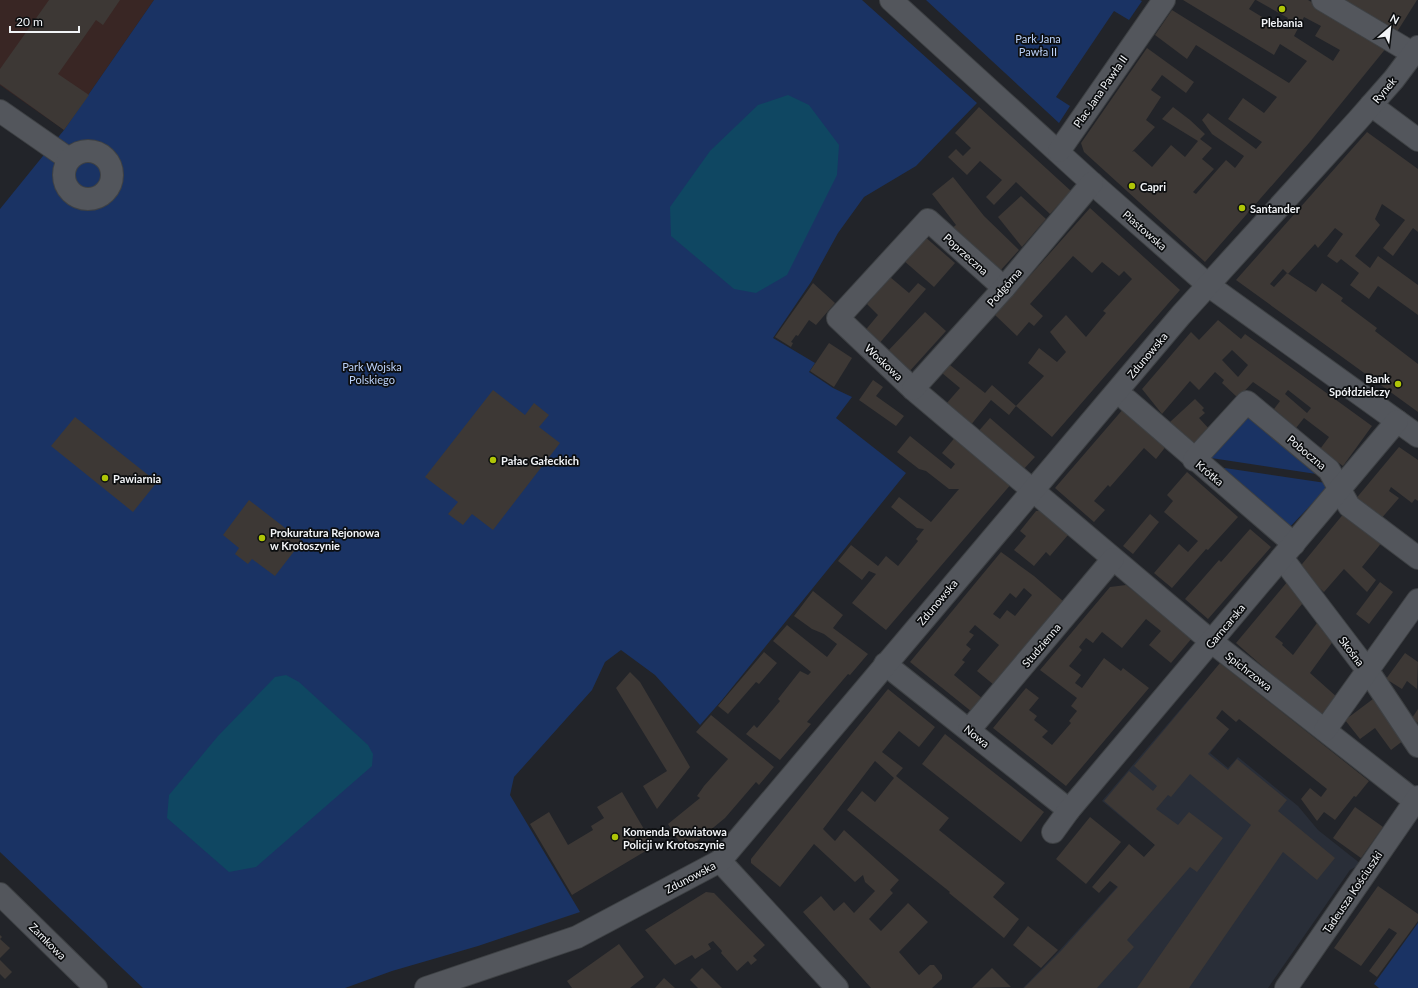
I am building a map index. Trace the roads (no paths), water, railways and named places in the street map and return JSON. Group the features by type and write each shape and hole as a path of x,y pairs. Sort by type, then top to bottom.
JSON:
{"street":[{"name":"Piastowska","path":"891,0 1059,151 1092,183 1208,285 1412,429"},
{"name":"Plac Jana Pawła II","path":"1059,151 1164,0"},
{"path":"1323,0 1416,50"},
{"name":"Rynek","path":"1416,50 1371,105 1418,140"},
{"name":"Zdunowska","path":"426,988 455,983 577,937 720,861 1181,315 1371,105"},
{"path":"0,111 69,159"},
{"name":"Podgórna","path":"913,389 1004,288 1092,183"},
{"name":"Poprzeczna","path":"928,220 1004,288"},
{"name":"Woskowa","path":"928,220 838,318 913,389 1033,489"},
{"name":"Krótka","path":"1127,400 1194,460 1288,551"},
{"name":"Poboczna","path":"1194,460 1247,402 1329,470 1349,506 1418,558"},
{"name":"Garncarska","path":"1053,832 1069,810 1340,489 1412,429"},
{"name":"Spichrzowa","path":"1033,489 1113,559 1212,642 1417,799"},
{"name":"Skośna","path":"1288,551 1418,746"},
{"name":"Studzienna","path":"969,730 1113,559"},
{"path":"1325,730 1418,600"},
{"name":"Nowa","path":"885,664 1069,810"},
{"name":"Tadeusza Kościuszki","path":"1286,988 1417,799"},
{"path":"720,861 837,988"},
{"name":"Zamkowa","path":"0,894 96,988"}],"place":[{"name":"Plebania","path":"1282,9"},
{"name":"Capri","path":"1132,186"},
{"name":"Santander","path":"1242,208"},
{"name":"Bank Spółdzielczy","path":"1398,384"},
{"name":"Pałac Gałeckich","path":"493,460"},
{"name":"Pawiarnia","path":"105,478"},
{"name":"Prokuratura Rejonowa w Krotoszynie","path":"262,538"},
{"name":"Komenda Powiatowa Policji w Krotoszynie","path":"615,837"}],"park label":[{"name":"Park Jana Pawła II","path":"1038,44"},
{"name":"Park Wojska Polskiego","path":"372,372"}]}
